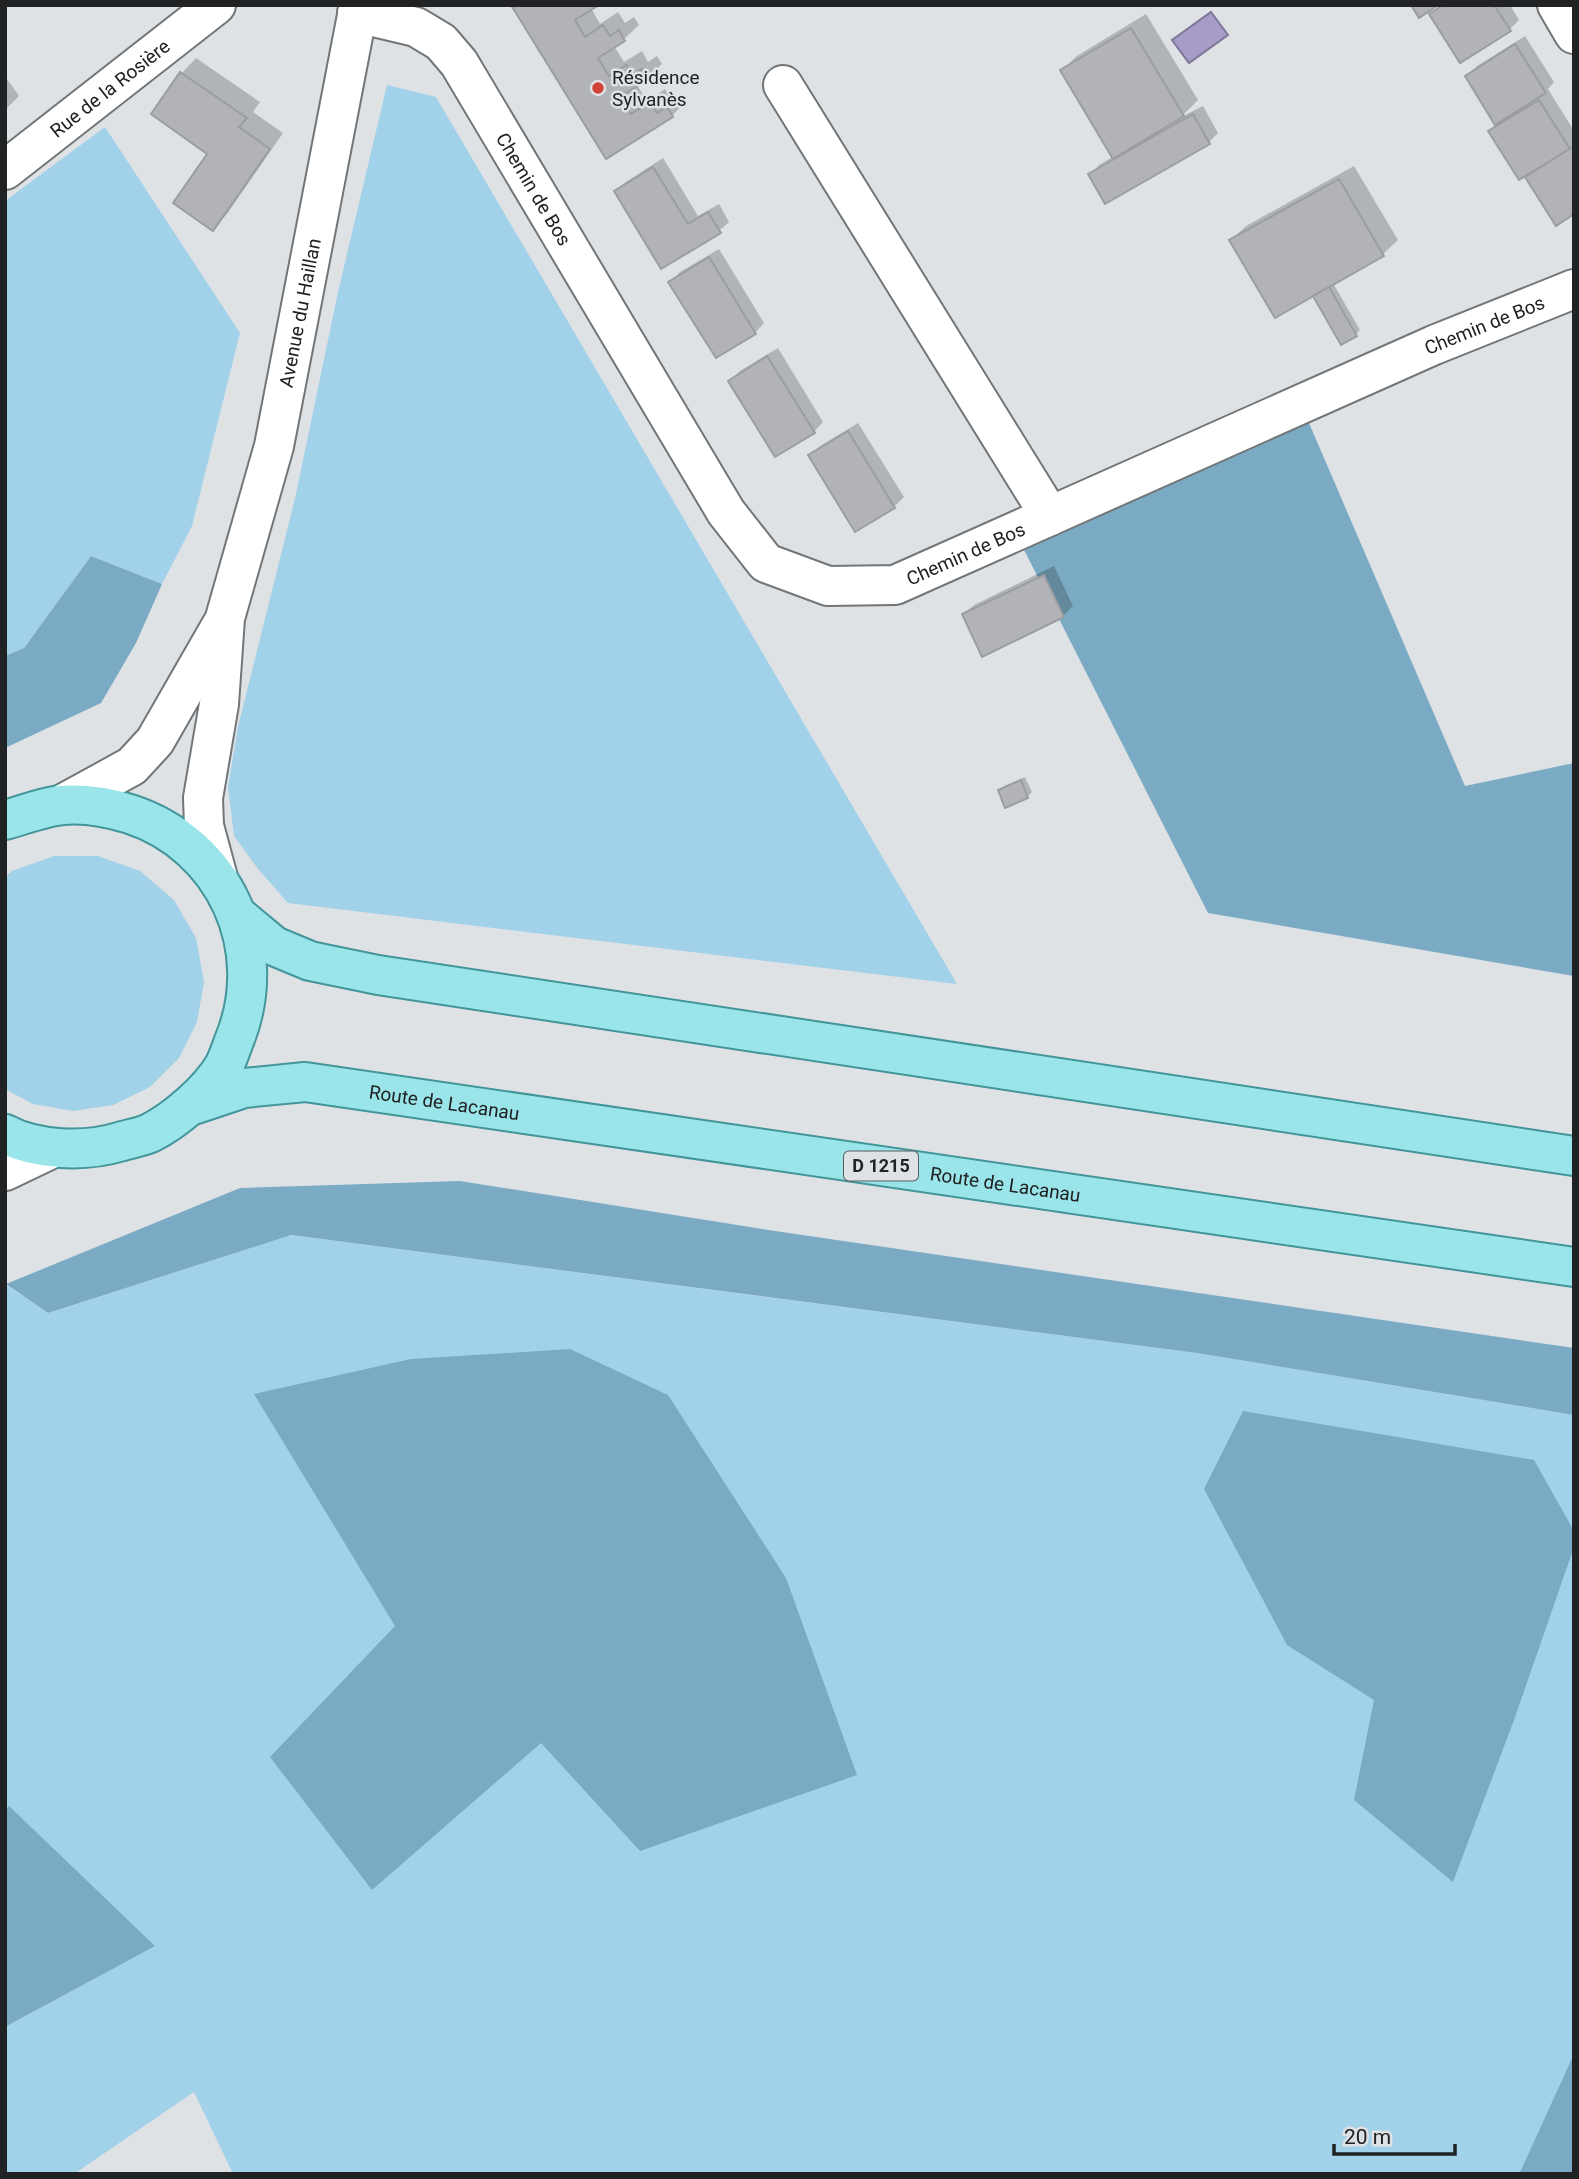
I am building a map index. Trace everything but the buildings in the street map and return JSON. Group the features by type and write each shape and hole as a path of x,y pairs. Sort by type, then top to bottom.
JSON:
{"main road":[{"path":"5,820 61,805 106,807 149,821 188,845 218,878 238,916 248,967 244,1018 224,1066 190,1106 149,1133 102,1148 53,1148 5,1134"},
{"path":"238,916 274,946 310,961 378,975 1574,1156"},
{"name":"Route de Lacanau","path":"190,1106 244,1088 305,1082 1574,1267"}],"street":[{"name":"Rue de la Rosière","path":"5,170 216,5"},
{"path":"1557,5 1574,34"},
{"name":"Chemin de Bos","path":"358,9 401,25 416,27 442,42 458,63 726,512 766,563 828,586 895,585 1422,350 1574,289"},
{"name":"Avenue du Haillan","path":"218,878 204,826 203,798 219,704 225,618 274,446 358,9"},
{"path":"783,85 1050,516"},
{"name":"Avenue du Haillan","path":"61,805 132,766 155,741 225,618"},
{"path":"5,1171 53,1148"}],"shaded area":[{"path":"1211,12 1228,35 1189,63 1172,40"},
{"path":"387,85 436,97 957,984 288,903 234,836 228,787 238,727 296,494 338,292"},
{"path":"105,127 240,333 192,526 162,584 91,556 24,648 5,656 5,201"},
{"path":"1306,416 1465,786 1574,763 1574,976 1208,913 1020,542"},
{"path":"91,556 162,584 136,643 101,703 5,748 5,656 24,648"},
{"path":"54,856 98,856 140,871 174,900 196,938 204,982 197,1022 179,1058 150,1087 113,1105 73,1111 33,1104 5,1089 5,877 12,871"},
{"path":"460,1181 775,1231 1574,1348 1574,1415 1197,1353 291,1235 48,1313 6,1284 240,1188"},
{"path":"290,1235 1197,1353 1574,1415 1574,2174 233,2174 194,2092 74,2174 5,2174 5,2027 154,1946 8,1806 5,1810 5,1284 48,1313"},
{"path":"570,1349 668,1395 786,1578 857,1775 640,1851 541,1743 372,1890 270,1757 395,1626 254,1394 411,1359"},
{"path":"1243,1411 1534,1460 1574,1531 1574,1547 1514,1720 1453,1882 1354,1800 1374,1700 1287,1645 1204,1489"},
{"path":"9,1806 155,1946 5,2027 5,1810"},
{"path":"1574,2054 1574,2174 1519,2174 1522,2168"}],"place":[{"name":"Résidence Sylvanès","path":"598,88"}]}
